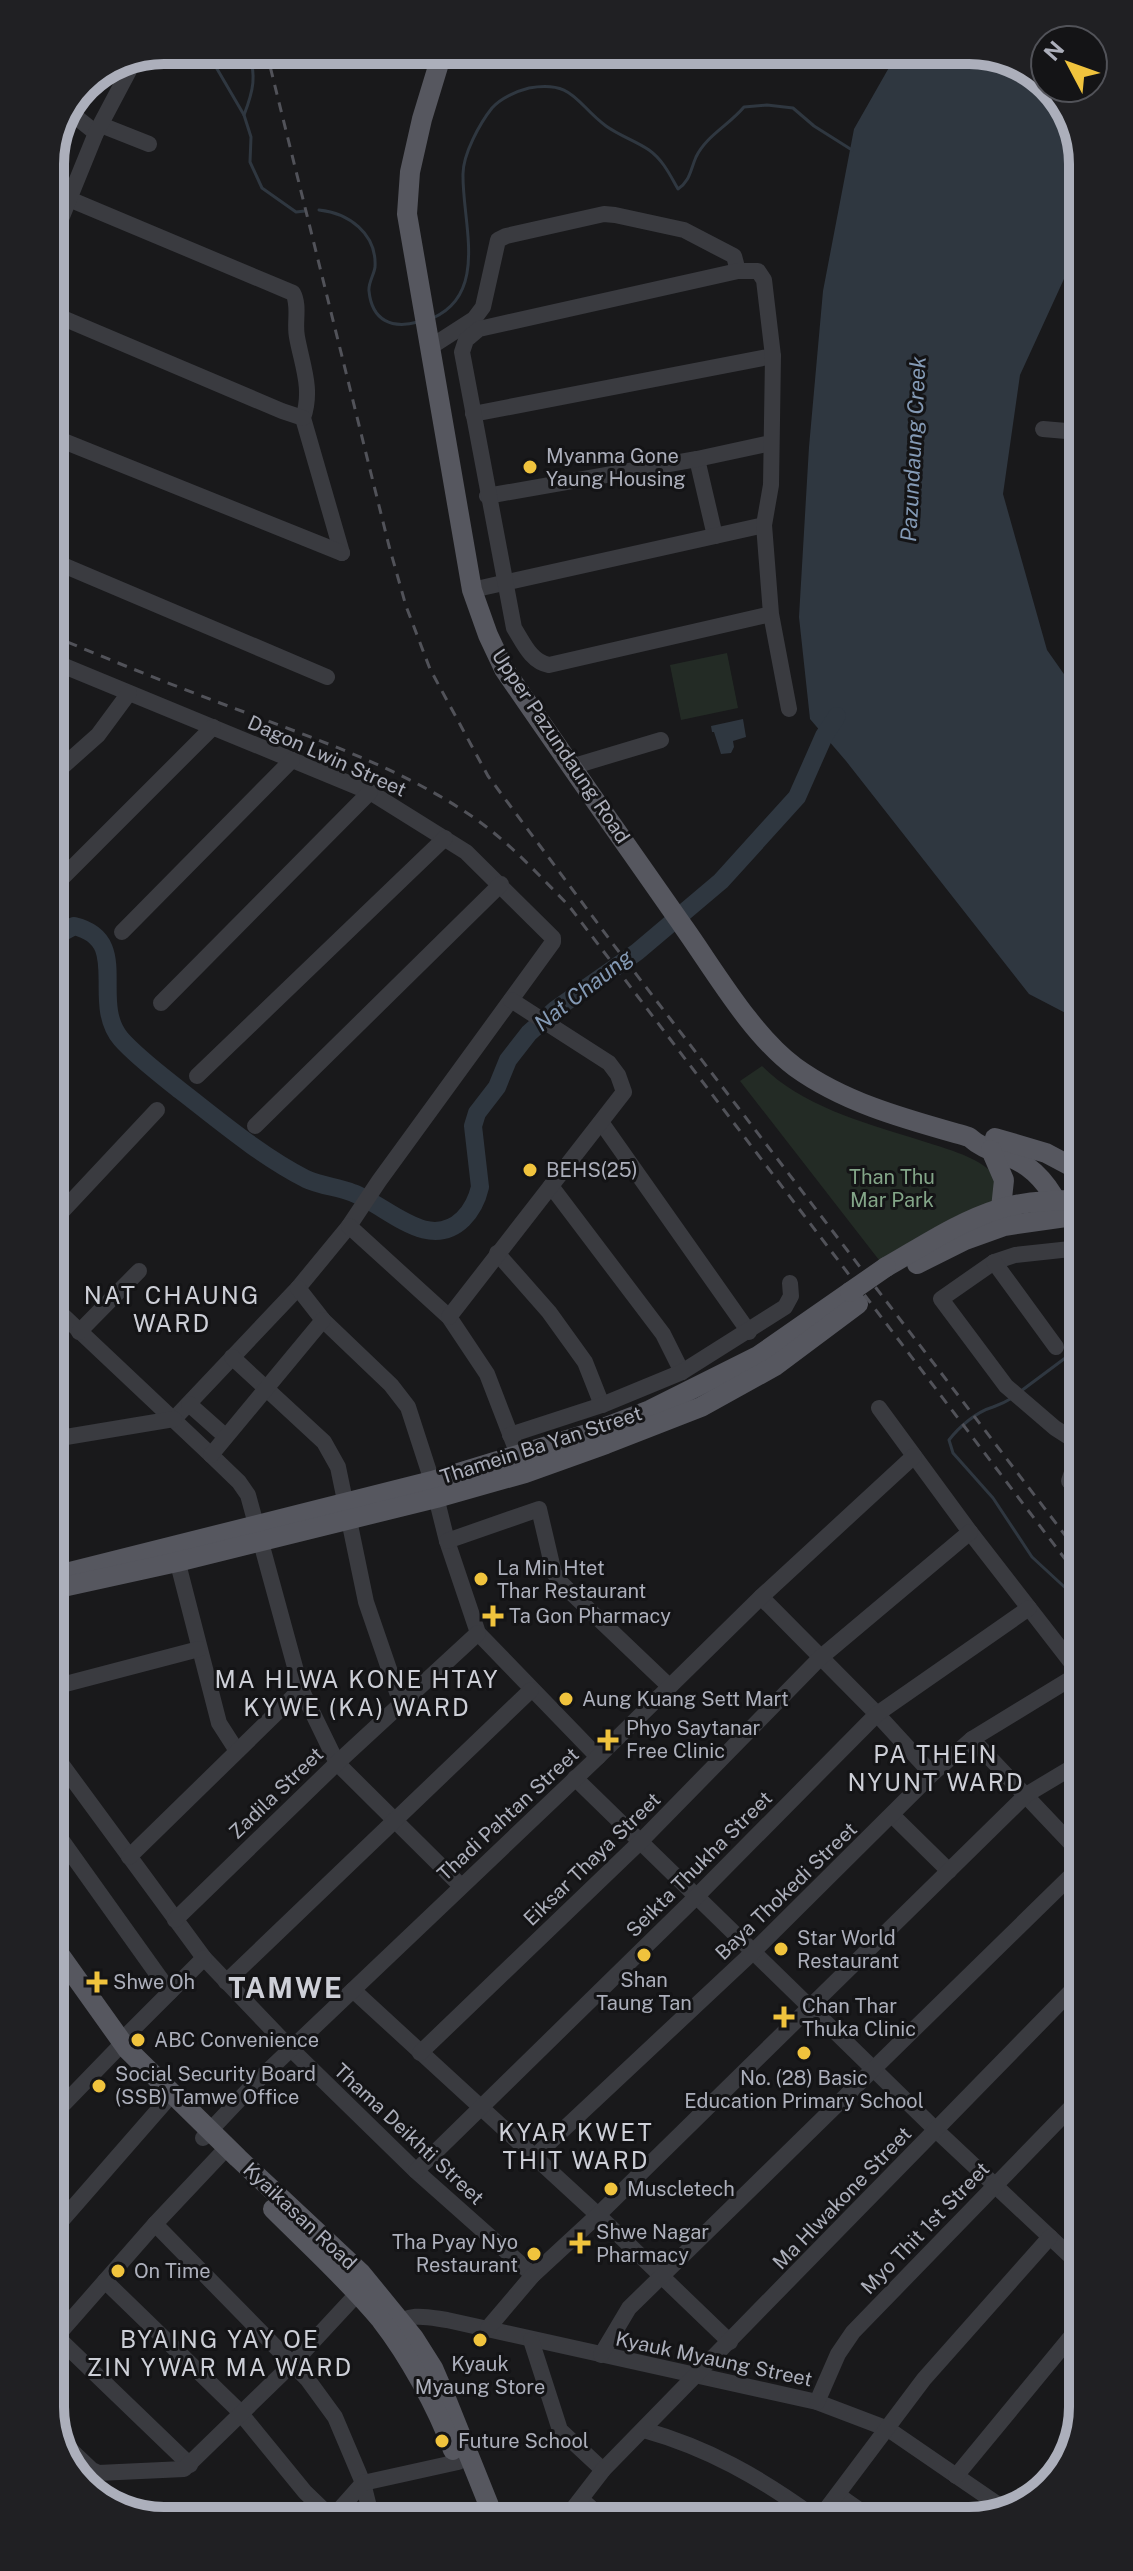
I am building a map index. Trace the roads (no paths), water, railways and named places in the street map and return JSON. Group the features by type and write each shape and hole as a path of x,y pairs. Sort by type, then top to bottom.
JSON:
{"main road":[{"name":"Upper Pazundaung Road","path":"439,64 410,172 407,214 472,590 504,669 772,1048 796,1068 832,1089 877,1109 969,1137 979,1146 1014,1158 1069,1205"},
{"name":"Upper Pazundaung Road","path":"969,1137 982,1134 1024,1147 1050,1168 1069,1203"},
{"path":"1024,1147 1046,1153 1069,1165"},
{"path":"991,1150 1004,1180 1001,1208"},
{"name":"Thamein Ba Yan Street","path":"434,1490 650,1410 758,1356 854,1298 890,1272 1001,1208 1069,1208"},
{"name":"Thamein Ba Yan Street","path":"961,1233 1004,1226 1069,1209"},
{"name":"Thamein Ba Yan Street","path":"64,1586 258,1533 434,1490 525,1473 701,1407 775,1366 854,1298"},
{"name":"Thamein Ba Yan Street","path":"64,1574 175,1554"},
{"name":"Kyaikasan Road","path":"64,1962 119,2045 206,2134 220,2155 357,2294 394,2325 433,2368 490,2507"},
{"name":"Kyaikasan Road","path":"64,1976 166,2101 361,2273 394,2325 448,2436 476,2507"}],"street":[{"path":"64,211 98,129 129,70"},
{"path":"76,116 98,129 149,144"},
{"path":"64,197 293,293 297,337 308,385 303,418 342,553 64,441"},
{"path":"428,341 474,319 483,307 498,240 506,236 604,214 615,215 684,230 734,256 738,271"},
{"path":"771,614 549,665 540,664 514,628 462,352 466,340 479,329 738,271 758,271 764,280 773,356 771,485 764,525 771,614 789,709"},
{"path":"64,319 303,418"},
{"path":"473,414 773,356"},
{"path":"1043,429 1069,431"},
{"path":"487,496 771,443"},
{"path":"697,459 715,536"},
{"path":"472,590 764,525"},
{"path":"64,566 327,677"},
{"name":"Dagon Lwin Street","path":"64,666 370,792 466,852 553,938 511,1000"},
{"path":"64,765 98,735 129,693"},
{"path":"64,876 213,727"},
{"path":"571,767 661,740"},
{"path":"122,932 292,760"},
{"path":"161,1003 370,792"},
{"path":"197,1076 445,838"},
{"path":"255,1126 501,884"},
{"path":"64,1437 174,1419 298,1288 349,1226 511,1000 609,1063 618,1075 624,1092 449,1317"},
{"path":"64,1209 157,1110"},
{"path":"601,1122 749,1332"},
{"path":"551,1186 663,1334 682,1372"},
{"path":"349,1226 449,1317 487,1374 519,1456"},
{"path":"1069,1252 1015,1255 994,1262 941,1299 1006,1386 1069,1438"},
{"path":"497,1253 549,1312 585,1362 602,1405"},
{"path":"994,1262 1056,1347"},
{"path":"79,1332 139,1271"},
{"path":"510,1435 602,1405 682,1372 785,1307 791,1296 790,1283"},
{"path":"298,1288 323,1320 391,1385 408,1407 478,1633 598,1757"},
{"path":"64,1317 239,1482 248,1495 301,1689 337,1763 393,1822 461,1886"},
{"path":"211,1455 323,1320"},
{"path":"232,1357 324,1442 338,1467 366,1602 403,1702"},
{"path":"189,1404 225,1436"},
{"path":"879,1408 1069,1660"},
{"name":"Thadi Pahtan Street","path":"206,2134 761,1597 914,1456"},
{"path":"447,1541 539,1509 554,1573 561,1583 669,1686"},
{"name":"Eiksar Thaya Street","path":"420,2053 640,1842 820,1658 970,1532"},
{"path":"175,1554 219,1723 237,1751"},
{"path":"761,1597 932,1774"},
{"name":"Seikta Thukha Street","path":"416,2171 696,1897 877,1714 1029,1608"},
{"name":"Zadila Street","path":"175,1920 337,1763 478,1633"},
{"path":"64,1684 199,1649"},
{"name":"Baya Thokedi Street","path":"534,2157 753,1952 932,1774 972,1739 1069,1681"},
{"path":"129,1857 301,1689"},
{"path":"226,1982 531,1690"},
{"path":"972,1739 1069,1841"},
{"name":"Thama Deikhti Street","path":"64,1768 175,1920 226,1982 416,2171 533,2275"},
{"path":"488,2328 533,2275 1026,1795 1069,1769"},
{"path":"575,1778 936,2130 1069,2255"},
{"path":"892,1815 949,1871"},
{"path":"64,1844 170,1992"},
{"path":"601,2355 629,2308 660,2276 1069,1878"},
{"path":"64,2103 204,1958"},
{"path":"353,1990 598,2215 730,2342"},
{"name":"Ma Hlwakone Street","path":"575,2507 603,2470 1069,1993"},
{"path":"64,2218 166,2101"},
{"name":"Myo Thit 1st Street","path":"817,2402 838,2354 853,2332 1069,2109"},
{"path":"64,2328 220,2155"},
{"path":"155,2224 293,2363 335,2417 363,2483 369,2507"},
{"path":"828,2507 924,2379 1050,2237"},
{"path":"105,2281 240,2413 319,2507"},
{"path":"77,2456 98,2473 184,2469 293,2363 357,2294"},
{"name":"Kyauk Myaung Street","path":"394,2325 416,2315 488,2328 817,2402 888,2429 996,2503"},
{"path":"956,2476 1069,2339"},
{"path":"531,2340 560,2430 603,2470"},
{"path":"64,2345 190,2465"},
{"path":"644,2430 715,2454 800,2507"},
{"path":"342,2507 363,2483 458,2462"},
{"path":"838,2495 855,2507"},
{"path":"581,2499 590,2507"}],"water":[{"name":"Pazundaung Creek","path":"891,64 975,64 995,67 1029,84 1029,104 1048,104 1059,120 1068,151 1069,268 1020,375 1003,494 1047,650 1069,681 1069,1015 1029,994 810,719 799,617 809,447 823,291 854,129"},
{"path":"743,719 746,737 733,741 731,753 721,754 711,726"}],"waterway":[{"path":"214,64 244,115 251,137 250,162 262,188 296,212 305,211"},
{"path":"244,115 253,83 252,64"},
{"path":"433,318 450,307 461,292 467,274 469,255 463,174 469,148 492,108 519,91 544,86 565,91 606,126 654,154 678,189 687,179 700,150 744,107 767,105 793,108 814,126 852,150"},
{"path":"319,210 350,220 366,235 375,267 369,291 379,316 392,323 418,322"},
{"name":"Nat Chaung","path":"64,931 74,926 92,933 102,944 108,974 108,1007 112,1024 121,1039 150,1066 242,1138 306,1179 353,1193 422,1229 436,1231 450,1228 466,1216 477,1196 480,1187 473,1126 477,1113 497,1087 508,1060 529,1033 556,1009 637,952 721,881 797,797 824,736 837,716"},
{"path":"1021,1391 1069,1355"},
{"path":"1012,1398 980,1412 949,1440 953,1453 993,1498 1032,1557 1069,1591"}],"railway":[{"path":"269,64 389,546 406,606 430,669 488,776 1069,1540"},
{"path":"64,640 393,772 445,799 509,846 569,906 1069,1564"}],"place":[{"name":"Myanma Gone Yaung Housing","path":"530,467"},
{"name":"BEHS(25)","path":"530,1170"},
{"name":"La Min Htet Thar Restaurant","path":"481,1579"},
{"name":"Ta Gon Pharmacy","path":"493,1616"},
{"name":"Aung Kuang Sett Mart","path":"566,1699"},
{"name":"Phyo Saytanar Free Clinic","path":"608,1740"},
{"name":"Star World Restaurant","path":"781,1949"},
{"name":"Shan Taung Tan","path":"644,1955"},
{"name":"Shwe Oh","path":"97,1982"},
{"name":"Chan Thar Thuka Clinic","path":"784,2017"},
{"name":"ABC Convenience","path":"138,2040"},
{"name":"No. (28) Basic Education Primary School","path":"804,2053"},
{"name":"Social Security Board (SSB) Tamwe Office","path":"99,2086"},
{"name":"Muscletech","path":"611,2189"},
{"name":"Shwe Nagar Pharmacy","path":"580,2243"},
{"name":"Tha Pyay Nyo Restaurant","path":"534,2254"},
{"name":"On Time","path":"118,2271"},
{"name":"Kyauk Myaung Store","path":"480,2340"},
{"name":"Future School","path":"442,2441"}],"district":[{"name":"NAT CHAUNG WARD","path":"172,1309"},
{"name":"MA HLWA KONE HTAY KYWE (KA) WARD","path":"357,1693"},
{"name":"PA THEIN NYUNT WARD","path":"936,1768"},
{"name":"TAMWE","path":"286,1987"},
{"name":"KYAR KWET THIT WARD","path":"576,2146"},
{"name":"BYAING YAY OE ZIN YWAR MA WARD","path":"220,2353"}],"park label":[{"name":"Than Thu Mar Park","path":"892,1188"}]}
